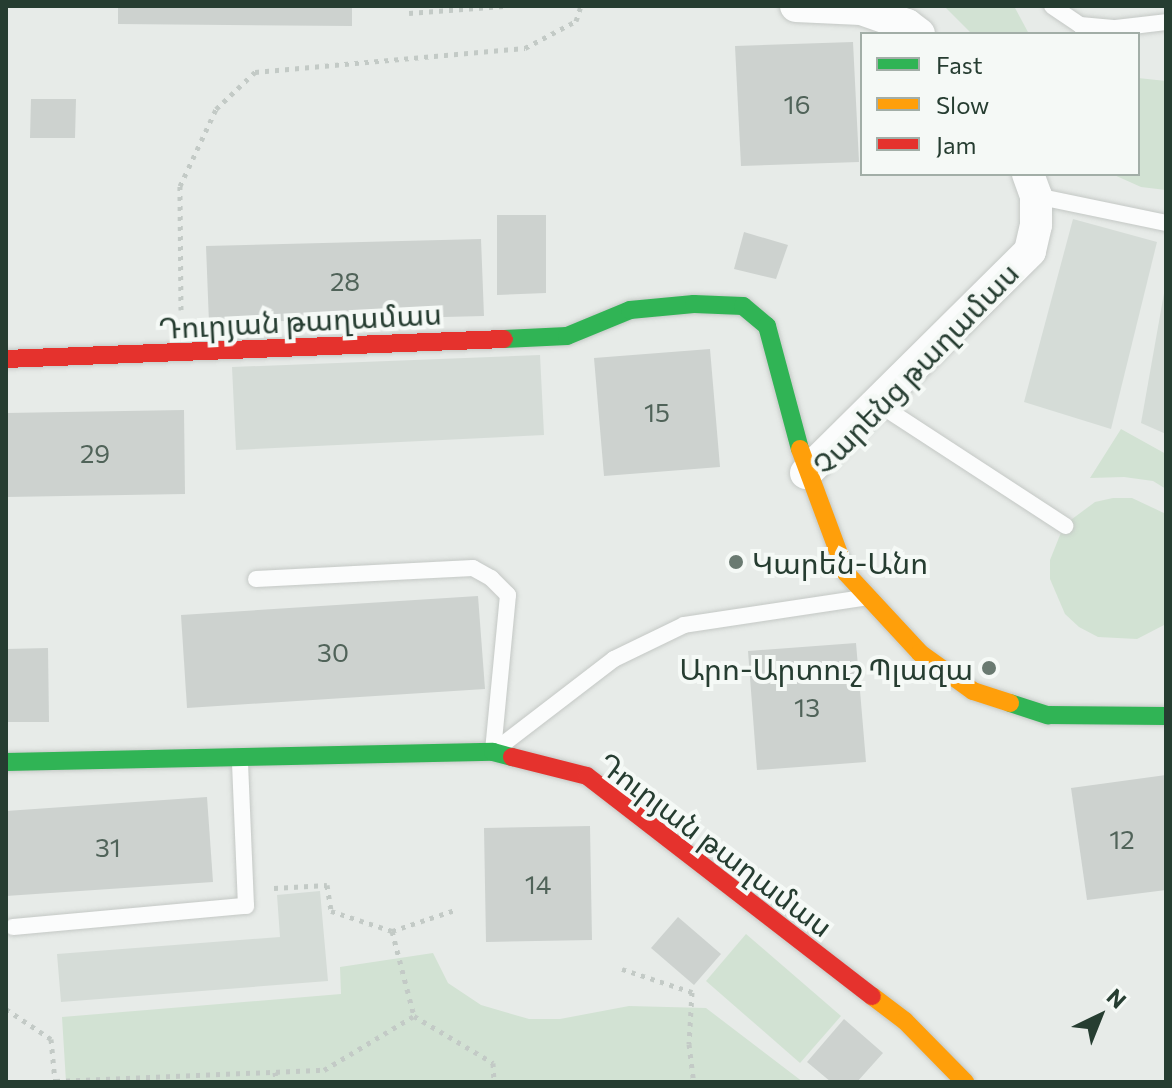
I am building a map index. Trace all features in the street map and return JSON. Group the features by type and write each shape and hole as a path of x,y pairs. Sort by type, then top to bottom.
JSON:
{"street":[{"path":"796,6 861,9 907,25 916,32"},
{"name":"Չարենց թաղամաս","path":"1032,185 1036,225 1030,251 806,473 846,573 920,653 973,691 1048,715 1166,716"},
{"name":"Դուրյան թաղամաս","path":"6,359 567,336 630,310 694,304 743,306 767,326 806,473"},
{"name":"Դուրյան թաղամաս","path":"6,762 493,752 587,776 905,1021 965,1082"}],"lane":[{"path":"1052,6 1080,25 1116,28 1166,22"},
{"path":"1032,185 1166,223"},
{"path":"877,403 1066,526"},
{"path":"256,579 473,568 491,578 508,595 493,752"},
{"path":"493,752 614,659 684,625 868,597"},
{"path":"13,927 246,906 240,758"}],"path":[{"path":"409,13 504,6"},
{"path":"181,354 180,186 216,109 255,72 525,48 576,21 581,6"},
{"path":"245,890 327,885 331,911 392,931 455,910"},
{"path":"392,931 414,1016 493,1063 494,1082"},
{"path":"622,969 692,992 689,1044 694,1082"},
{"path":"6,1009 51,1039 56,1082 324,1070 414,1016"},
{"path":"275,1072 276,1082"}],"shaded area":[{"path":"1073,219 1157,242 1111,429 1024,402"},
{"path":"1166,282 1166,434 1141,423"},
{"path":"540,355 544,435 236,450 232,367"},
{"path":"320,891 328,981 61,1002 57,954 280,937 277,895"}],"green space":[{"path":"944,6 1014,6 1028,32 970,32"},
{"path":"1140,78 1166,81 1166,190 1141,187 1116,176 1140,176"},
{"path":"1121,429 1166,454 1166,489 1153,481 1124,477 1090,478"},
{"path":"1132,498 1166,514 1166,624 1137,639 1098,637 1079,627 1065,614 1050,579 1050,560 1064,525 1095,502"},
{"path":"746,934 841,1016 800,1063 706,981"},
{"path":"433,953 448,983 481,1005 529,1019 560,1019 629,1006 706,1008 803,1082 66,1082 62,1017 341,994 340,967"}],"building":[{"path":"118,6 352,6 352,26 118,24"},
{"path":"853,42 859,162 741,166 735,46"},
{"path":"31,99 76,99 75,138 30,138"},
{"path":"497,215 546,215 546,293 497,295"},
{"path":"744,232 788,245 776,279 734,269"},
{"path":"481,239 484,316 209,323 206,246"},
{"path":"710,349 720,467 604,476 594,358"},
{"path":"184,410 185,494 6,497 6,413"},
{"path":"478,596 485,689 187,708 181,615"},
{"path":"856,643 866,762 757,770 748,651"},
{"path":"48,648 49,722 6,722 6,649"},
{"path":"1166,775 1166,890 1087,900 1071,788"},
{"path":"207,797 213,882 6,896 6,811"},
{"path":"590,826 592,940 486,942 484,828"},
{"path":"678,917 721,954 694,985 651,948"},
{"path":"844,1019 883,1053 857,1082 831,1082 807,1062"}],"traffic: fast":[{"path":"504,339 567,336 630,310 694,304 743,306 767,326 800,449"},
{"path":"1010,703 1048,715 1166,716"},
{"path":"6,762 493,752 512,757"}],"traffic: slow":[{"path":"800,449 846,573 920,653 973,691 1010,703"},
{"path":"872,996 905,1021 965,1082"}],"traffic: jam":[{"path":"6,359 504,339"},
{"path":"512,757 587,776 872,996"}],"place":[{"name":"Կարեն-Անո","path":"736,562"},
{"name":"Արո-Արտուշ Պլազա","path":"989,668"}]}
